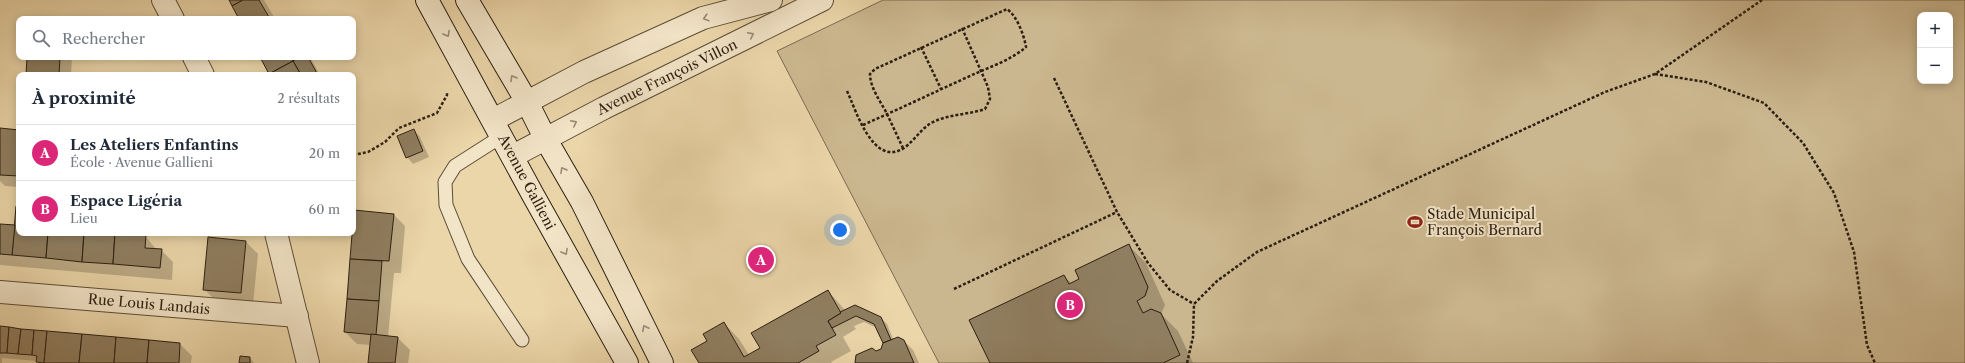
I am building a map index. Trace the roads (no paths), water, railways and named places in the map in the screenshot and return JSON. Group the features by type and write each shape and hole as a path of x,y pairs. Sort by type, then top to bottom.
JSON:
{"street":[{"path":"163,0 172,16"},
{"name":"Avenue Gallieni","path":"427,0 627,363"},
{"path":"467,0 527,102 545,138 582,202 662,363"},
{"path":"498,128 527,102 584,72 703,18 771,0"},
{"name":"Avenue François Villon","path":"513,156 545,138 822,0"},
{"path":"196,60 202,72"},
{"path":"277,236 308,363"},
{"name":"Rue Louis Landais","path":"0,292 297,316"}],"lane":[{"path":"498,128 455,166 445,182 446,205 468,259 522,340"}],"place":[{"name":"Stade Municipal François Bernard","path":"1415,222"},
{"name":"Les Ateliers Enfantins","path":"761,260"},
{"name":"Espace Ligéria","path":"1070,305"}]}
